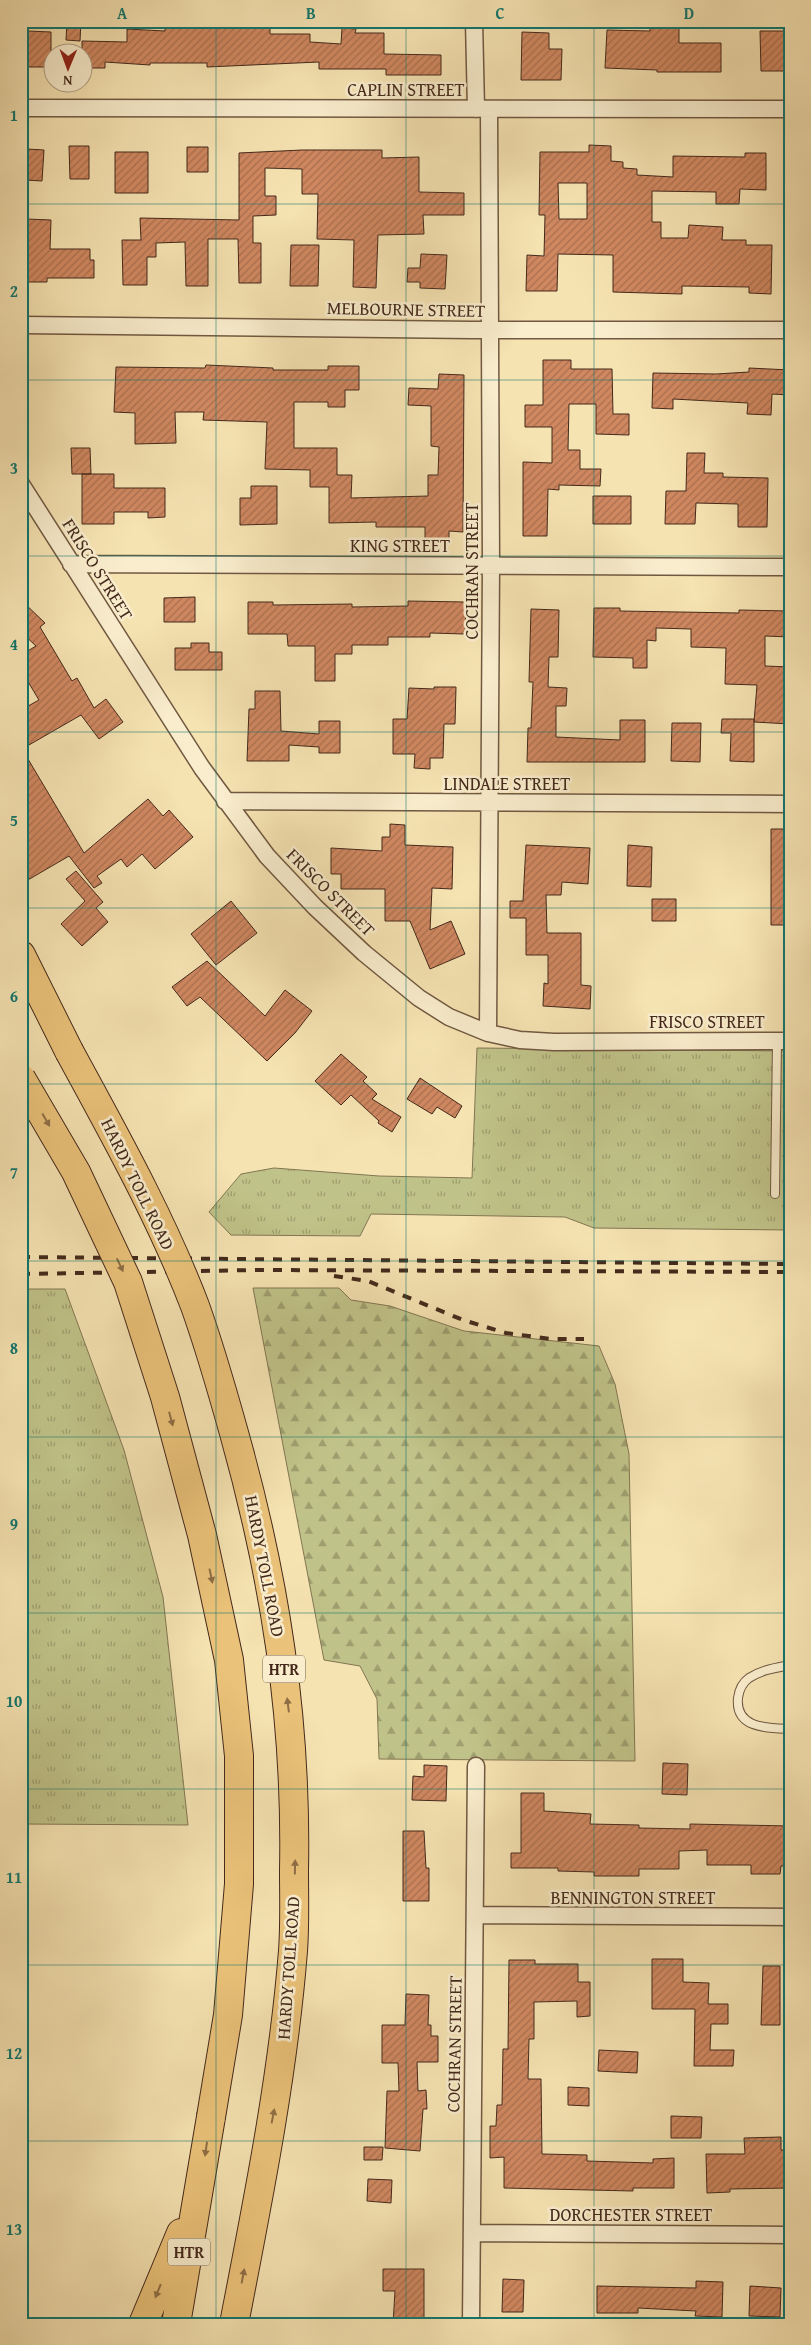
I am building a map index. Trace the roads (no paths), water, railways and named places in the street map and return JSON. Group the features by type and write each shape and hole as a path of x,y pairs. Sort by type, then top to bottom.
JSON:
{"highway":[{"path":"21,954 69,1051"},
{"path":"21,994 69,1051"},
{"name":"HARDY TOLL ROAD","path":"69,1051 160,1226 195,1306 218,1376 256,1512 283,1656 291,1725 295,1820 293,1949 275,2107 234,2324"},
{"name":"HTR","path":"21,1078 76,1172 128,1282 165,1396 200,1526 229,1660 239,1756 239,1884 228,2015 202,2180 176,2324"},
{"path":"143,2324 202,2180"}],"street":[{"name":"COCHRAN STREET","path":"474,21 483,109 491,330 488,1033"},
{"name":"CAPLIN STREET","path":"21,108 790,109"},
{"name":"MELBOURNE STREET","path":"21,325 491,330 790,330"},
{"name":"FRISCO STREET","path":"21,484 225,802 266,856 315,907 364,953 419,998 449,1017 488,1033 520,1040 554,1042 783,1041"},
{"name":"KING STREET","path":"71,564 790,567"},
{"name":"LINDALE STREET","path":"225,802 790,804"},
{"name":"COCHRAN STREET","path":"471,2324 476,1766"},
{"name":"BENNINGTON STREET","path":"476,1916 790,1918"},
{"name":"DORCHESTER STREET","path":"473,2233 790,2235"}],"lane":[{"path":"776,1194 783,1041"},
{"path":"790,1665 761,1671 747,1680 739,1690 737,1707 745,1720 760,1728 790,1729"}],"railway":[{"path":"21,1257 790,1264"},
{"path":"21,1274 259,1270 790,1272"},
{"path":"334,1276 368,1281 463,1320 506,1333 551,1339 584,1339"}]}
